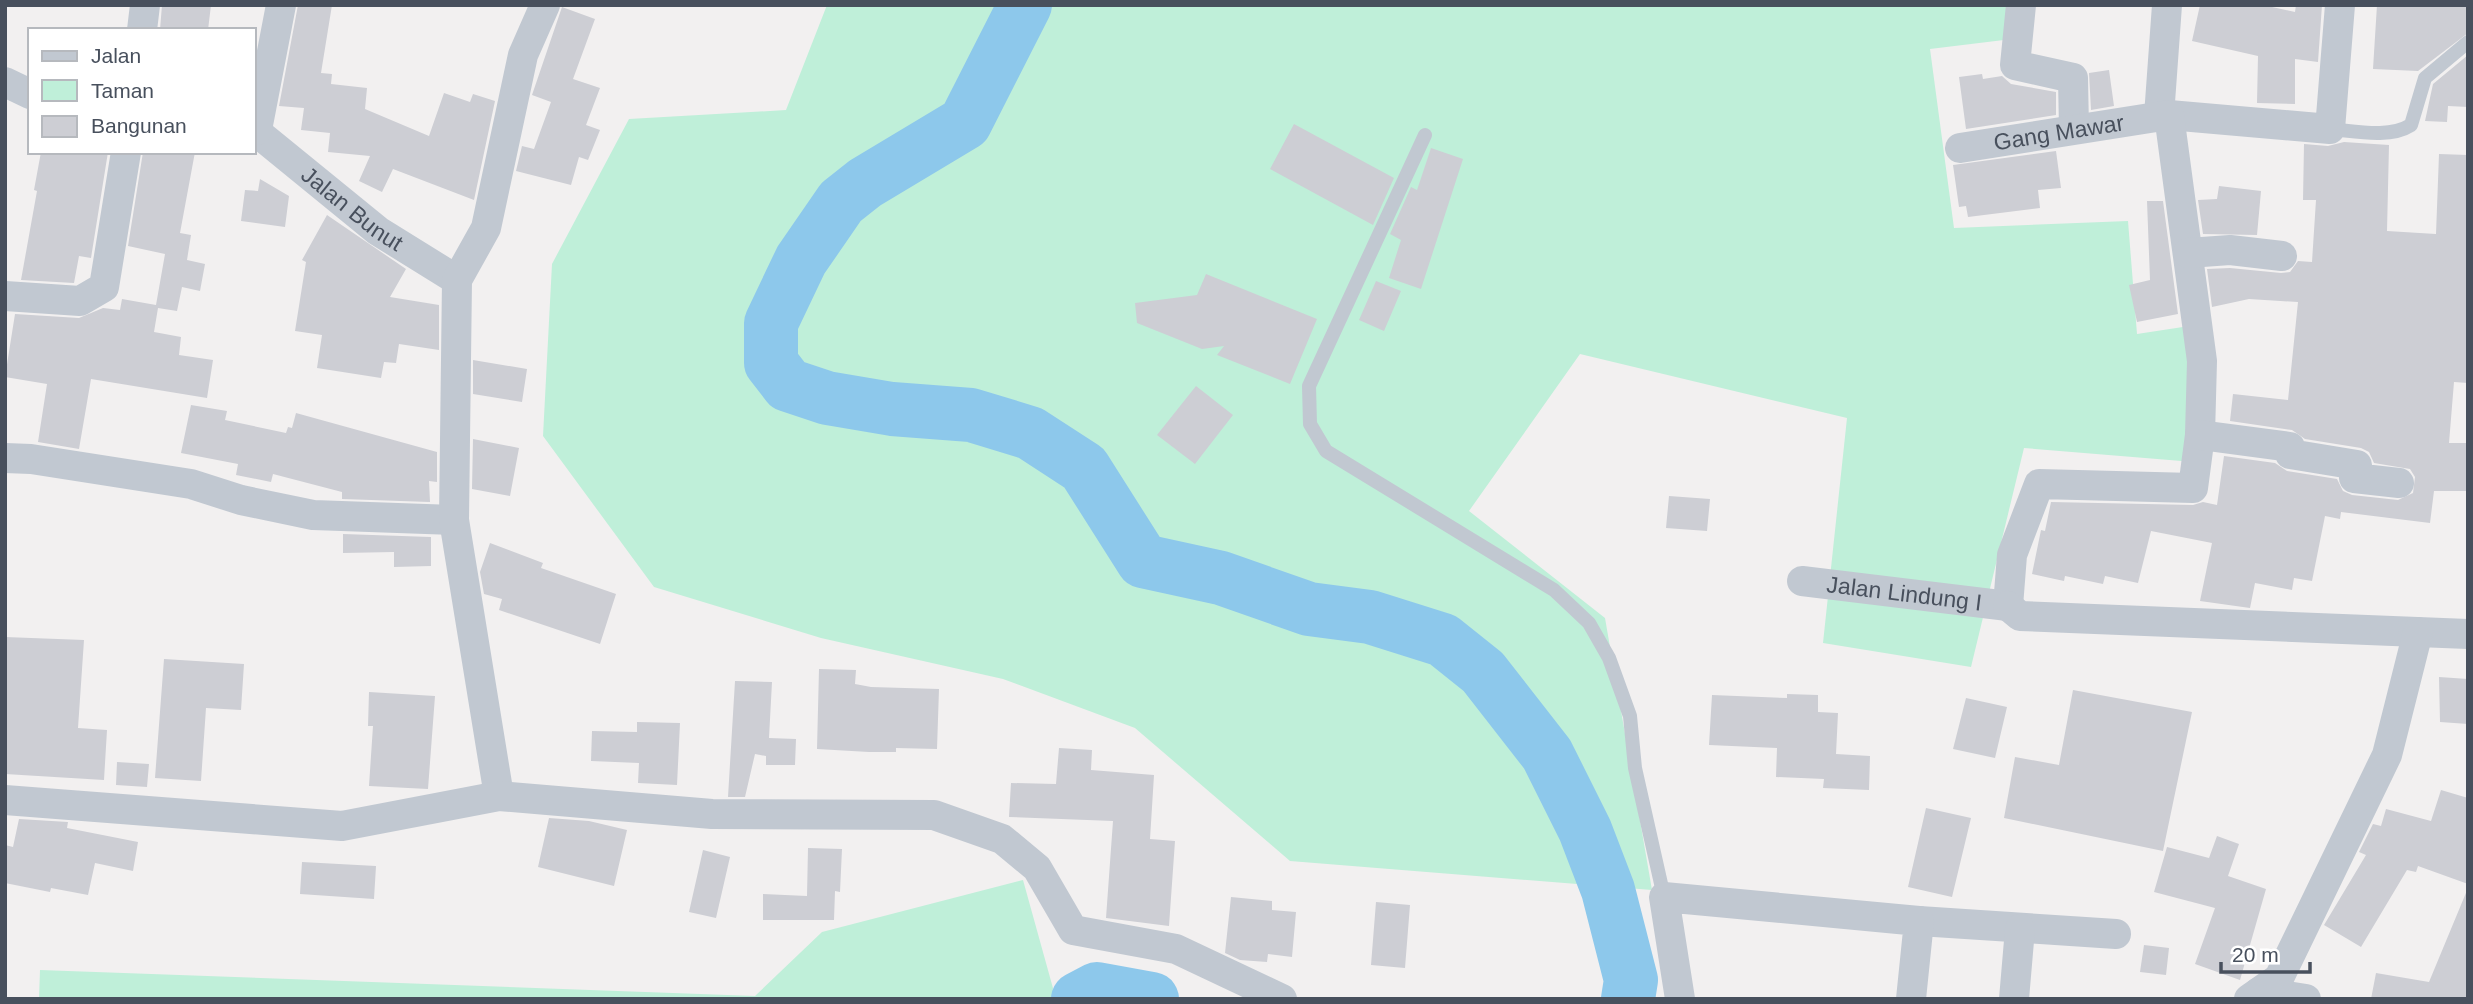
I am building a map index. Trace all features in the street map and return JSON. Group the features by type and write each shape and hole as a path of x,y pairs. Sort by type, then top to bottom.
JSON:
{"street":[{"path":"142,28 145,5"},
{"path":"256,130 282,5"},
{"path":"499,796 454,520 457,280 486,228 523,55 545,5"},
{"path":"2021,5 2015,65 2073,78 2074,130"},
{"path":"2008,606 2012,555 2039,484 2193,488 2200,435 2202,361 2189,253 2164,116 2167,5"},
{"path":"2330,130 2340,5"},
{"path":"5,82 28,93"},
{"name":"Gang Mawar","path":"1960,148 2164,116 2330,130"},
{"name":"Jalan Bunut","path":"256,130 378,231 457,280"},
{"path":"5,296 80,301 104,287 125,154"},
{"path":"2189,253 2230,250 2282,256"},
{"path":"2200,435 2290,447 2290,454 2357,465 2354,478 2399,483"},
{"path":"5,458 31,459 191,484 242,500 313,515 454,520"},
{"name":"Jalan Lindung I","path":"1802,580 2008,606 2020,616 2468,634"},
{"path":"2254,995 2279,978 2387,755 2418,632"},
{"path":"5,800 342,826 499,796 712,814 934,816 1002,839 1011,846 1037,868 1073,930 1176,949 1282,999"},
{"path":"1680,999 1664,897 1919,921 2116,934"},
{"path":"1912,999 1919,921"},
{"path":"2014,999 2020,929"},
{"path":"2254,995 2306,999"}],"lane":[{"path":"2330,130 2383,133 2402,131 2411,125 2425,78 2468,42"},
{"path":"1425,135 1384,230 1309,386 1310,424 1326,451 1554,590 1589,623 1609,658 1630,716 1637,779 1664,897"}],"green space":[{"path":"827,5 2016,5 2012,39 1930,49 1954,228 2128,221 2137,334 2209,323 2206,463 2024,448 1971,667 1823,643 1847,418 1580,354 1469,511 1605,618 1652,890 1290,861 1135,728 1003,679 821,638 654,587 543,436 552,264 629,119 786,110"},
{"path":"1023,880 1056,999 39,999 40,970 755,996 822,932"}],"building":[{"path":"162,5 211,5 208,28 160,28"},
{"path":"298,5 332,5 321,73 332,74 331,84 367,88 365,109 429,136 444,93 470,102 473,94 495,101 474,200 393,169 382,192 359,181 370,156 328,152 330,133 301,130 304,108 279,106"},
{"path":"2200,5 2263,5 2295,12 2296,5 2322,5 2318,62 2295,59 2295,104 2257,103 2258,56 2192,41"},
{"path":"2377,5 2468,5 2468,33 2418,71 2373,69"},
{"path":"562,7 595,19 573,79 600,88 586,125 600,130 588,160 579,157 571,185 516,171 522,146 534,149 551,102 532,95"},
{"path":"2468,55 2468,107 2448,106 2447,122 2425,121 2433,84"},
{"path":"2109,70 2114,106 2091,110 2089,73"},
{"path":"1982,74 1983,79 2002,76 2011,84 2056,92 2056,115 1966,129 1959,77"},
{"path":"1294,124 1394,178 1373,225 1270,169"},
{"path":"2344,142 2389,145 2387,231 2436,234 2439,154 2468,155 2468,383 2454,382 2449,443 2468,443 2468,491 2434,491 2430,523 2341,512 2340,519 2325,516 2312,581 2294,578 2292,590 2255,583 2250,608 2200,601 2212,543 2151,531 2138,583 2105,576 2103,584 2065,576 2064,581 2032,574 2041,530 2045,531 2051,502 2193,505 2203,502 2217,505 2224,456 2275,463 2287,471 2337,479 2343,491 2352,495 2398,500 2413,493 2415,477 2410,469 2374,463 2369,452 2361,448 2305,439 2292,430 2230,421 2233,394 2288,400 2298,302 2249,299 2212,307 2207,269 2230,268 2281,273 2290,272 2298,261 2312,262 2316,200 2303,200 2304,144 2328,146"},
{"path":"1431,148 1463,159 1421,289 1389,278 1401,240 1390,234 1411,187 1417,190"},
{"path":"2056,151 2061,188 2038,190 2040,208 1968,217 1966,206 1959,207 1953,165"},
{"path":"41,154 108,154 91,258 79,256 74,283 21,280 37,191 34,190"},
{"path":"143,154 195,154 180,233 191,235 187,260 205,264 200,291 182,287 177,311 158,308 154,332 181,337 179,355 213,360 207,398 91,379 79,449 38,442 47,384 5,377 15,314 79,318 103,308 120,310 122,299 156,305 165,254 128,246"},
{"path":"260,179 289,196 285,227 241,221 245,190 258,191"},
{"path":"2219,186 2261,191 2257,235 2203,234 2198,200 2217,199"},
{"path":"2147,201 2163,201 2178,314 2137,322 2129,285 2150,280"},
{"path":"327,215 406,269 390,297 439,305 439,350 399,344 396,363 384,362 381,378 317,368 322,335 295,331 306,262 302,260"},
{"path":"1206,274 1317,319 1290,384 1217,355 1224,346 1202,349 1137,323 1135,303 1197,295"},
{"path":"1376,281 1401,291 1384,331 1359,320"},
{"path":"473,360 527,369 522,402 473,394"},
{"path":"1196,386 1233,415 1195,464 1157,435"},
{"path":"191,405 227,411 225,420 286,433 288,427 292,428 296,413 437,452 437,482 429,481 430,502 342,499 342,492 273,474 271,482 236,475 238,464 181,453"},
{"path":"473,439 519,448 510,496 472,489"},
{"path":"1669,496 1710,499 1707,531 1666,528"},
{"path":"343,534 431,537 431,566 394,567 394,552 343,553"},
{"path":"490,543 543,563 541,568 616,594 600,644 499,610 502,599 484,594 480,572"},
{"path":"5,637 84,640 78,728 107,730 104,780 5,774"},
{"path":"164,659 244,664 241,710 206,708 201,781 155,778"},
{"path":"819,669 856,670 855,684 871,687 939,689 937,749 896,748 896,752 869,752 817,749"},
{"path":"2439,677 2468,679 2468,724 2440,722"},
{"path":"735,681 772,682 769,738 796,739 795,765 766,765 766,756 755,754 745,797 728,797"},
{"path":"2073,690 2192,712 2163,851 2004,818 2015,757 2059,765"},
{"path":"369,692 435,696 428,789 369,786 373,726 368,726"},
{"path":"1787,694 1818,695 1818,712 1838,713 1836,754 1870,756 1869,790 1823,788 1824,779 1776,777 1777,748 1709,745 1712,695 1787,698"},
{"path":"1966,698 2007,707 1995,758 1953,749"},
{"path":"637,722 680,723 677,785 638,783 639,763 591,761 592,731 637,732"},
{"path":"1059,748 1092,750 1091,770 1154,775 1150,839 1175,841 1169,926 1106,918 1113,821 1009,817 1011,783 1056,784"},
{"path":"117,762 149,764 147,787 116,785"},
{"path":"2441,790 2468,798 2468,884 2418,866 2416,872 2407,870 2361,947 2324,925 2366,855 2359,852 2373,824 2381,826 2386,809 2431,821"},
{"path":"1926,808 1971,818 1952,897 1908,887"},
{"path":"549,818 589,821 627,830 614,886 538,867"},
{"path":"19,819 68,822 67,828 138,842 133,871 95,863 88,895 51,888 50,892 5,883 5,845 13,847"},
{"path":"2217,836 2239,844 2228,876 2266,889 2240,980 2195,964 2215,908 2154,892 2167,847 2209,858"},
{"path":"808,848 842,849 840,892 835,891 834,920 763,920 763,894 807,896"},
{"path":"703,850 730,857 716,918 689,912"},
{"path":"302,862 376,866 374,899 300,894"},
{"path":"2468,888 2468,999 2371,999 2376,973 2429,982"},
{"path":"1231,897 1272,901 1272,910 1296,912 1292,957 1268,954 1267,962 1240,960 1225,953"},
{"path":"1376,902 1410,905 1405,968 1371,965"},
{"path":"2144,945 2169,948 2166,975 2140,972"}],"waterway":[{"path":"1025,5 965,123 865,183 841,202 801,260 771,323 771,363 788,385 827,398 892,409 971,415 1030,433 1084,468 1143,561 1221,578 1309,609 1370,617 1443,640 1483,672 1547,754 1585,830 1608,890 1631,980 1628,999"},
{"path":"1078,999 1097,989 1152,999"}]}
